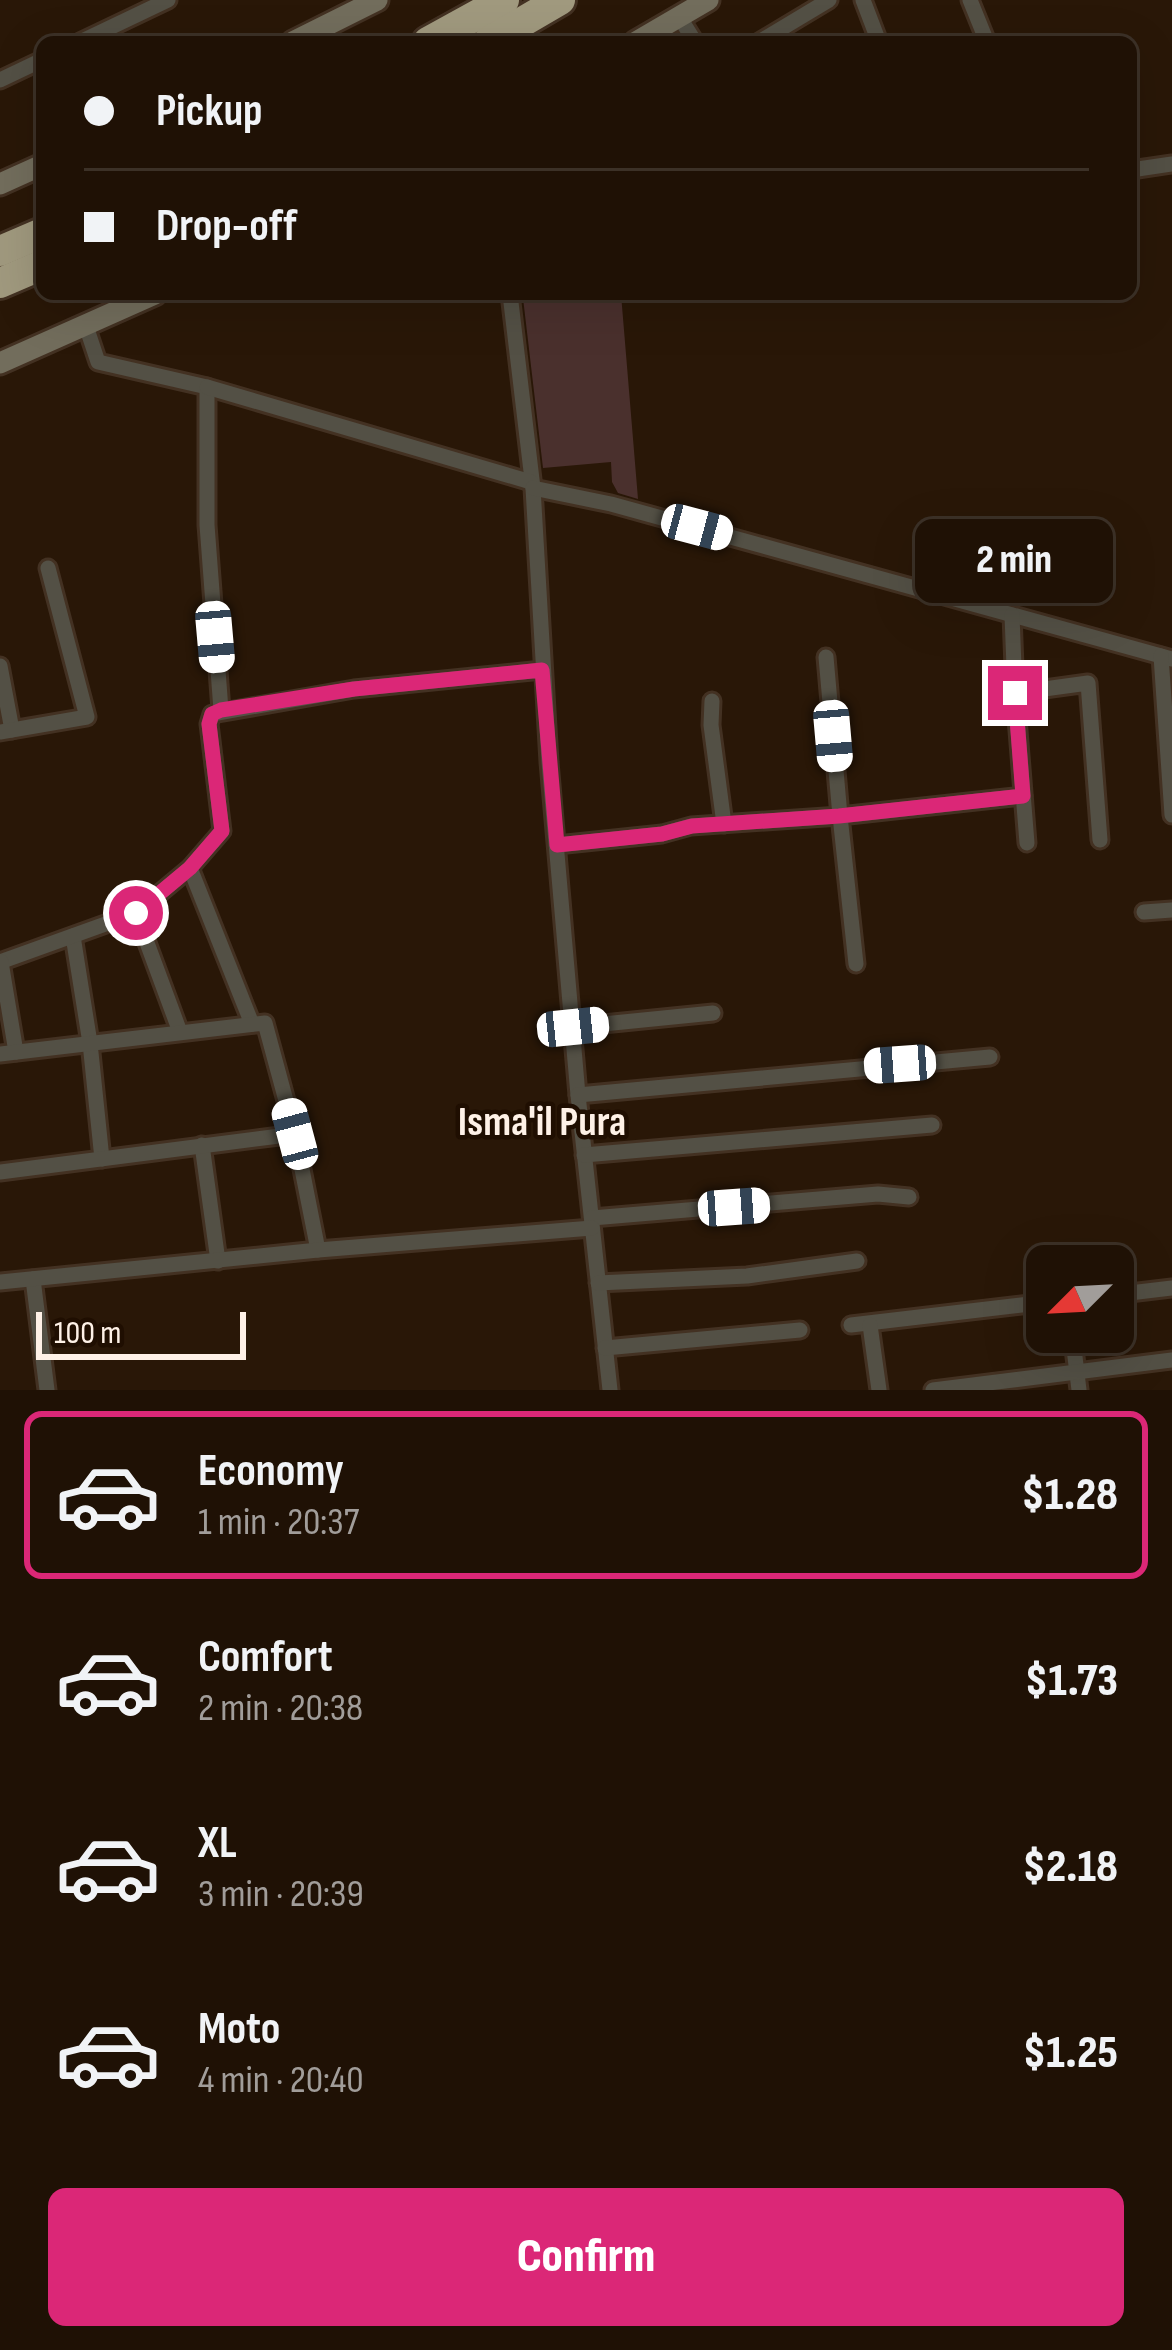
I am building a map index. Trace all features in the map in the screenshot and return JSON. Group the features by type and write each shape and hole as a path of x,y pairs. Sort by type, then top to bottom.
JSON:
{"highway":[{"path":"439,36 504,0"},
{"path":"498,36 560,0"},
{"path":"0,251 36,236"},
{"path":"0,283 36,268"}],"street":[{"path":"90,36 142,5 168,0"},
{"path":"305,36 376,0"},
{"path":"647,36 708,0"},
{"path":"773,36 829,0"},
{"path":"862,0 877,36"},
{"path":"970,0 985,36"},
{"path":"680,18 691,36"},
{"path":"0,80 36,63"},
{"path":"1137,169 1172,164"},
{"path":"0,184 36,167"},
{"path":"0,363 141,300"},
{"path":"511,300 532,485 542,670 578,1095 610,1390"},
{"path":"86,326 98,362 207,387 532,485 1167,658 1172,815"},
{"path":"207,387 207,525 221,710"},
{"path":"0,666 6,731 86,717 48,568"},
{"path":"1012,615 1027,843"},
{"path":"826,657 856,964"},
{"path":"318,1250 266,1023 8,1053 0,962 136,913 190,868 222,831 209,724 212,714 354,689 542,670"},
{"path":"1015,693 1088,683 1100,840"},
{"path":"712,700 724,824"},
{"path":"557,845 1023,796"},
{"path":"190,868 251,1024"},
{"path":"1144,912 1172,910"},
{"path":"136,913 180,1032"},
{"path":"74,936 102,1159"},
{"path":"573,1027 713,1013"},
{"path":"578,1095 990,1057"},
{"path":"584,1155 932,1125"},
{"path":"0,1172 295,1134"},
{"path":"202,1145 218,1261"},
{"path":"0,1282 878,1194 909,1197"},
{"path":"598,1283 747,1276 856,1261"},
{"path":"32,1279 47,1390"},
{"path":"1134,1293 1172,1288"},
{"path":"851,1325 1026,1305"},
{"path":"870,1324 879,1390"},
{"path":"604,1348 800,1330"},
{"path":"933,1390 1078,1381 1172,1360"}],"building":[{"path":"523,300 621,300 638,499 618,493 611,462 543,468"}],"district":[{"name":"Isma'il Pura","path":"542,1120"}],"route":[{"path":"136,913 190,868 222,831 209,724 212,714 221,710 354,689 542,670 557,845 662,834 692,826 1023,796 1015,693"}]}
